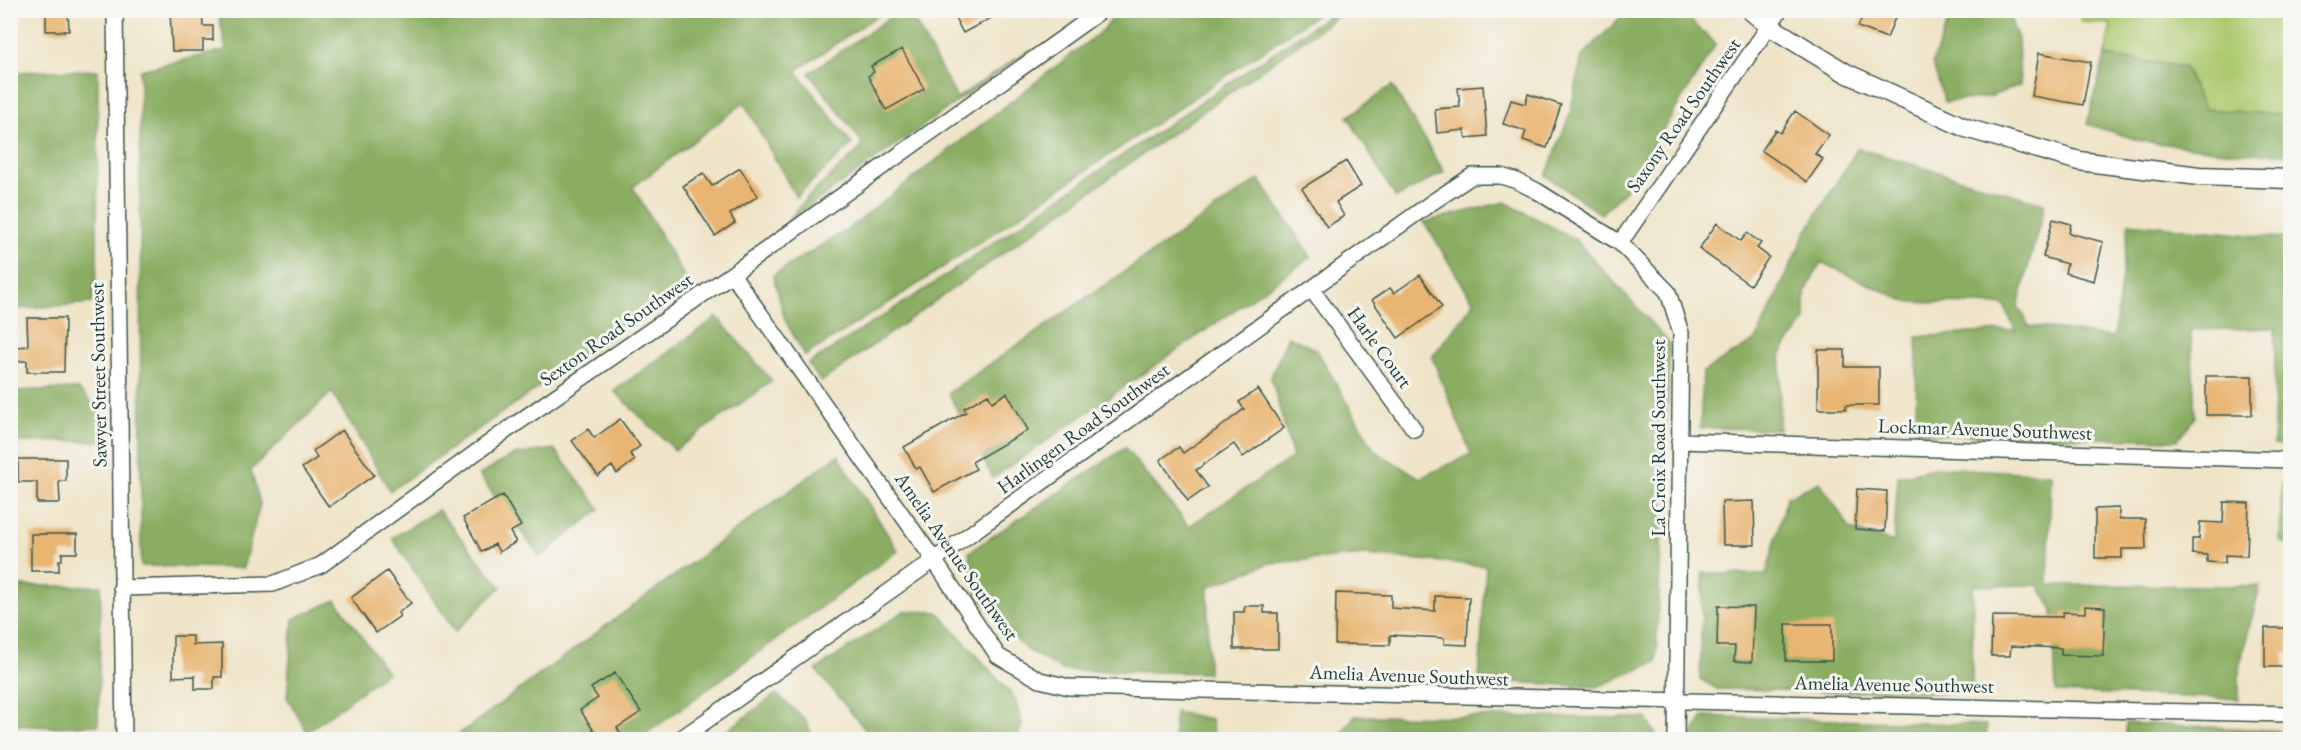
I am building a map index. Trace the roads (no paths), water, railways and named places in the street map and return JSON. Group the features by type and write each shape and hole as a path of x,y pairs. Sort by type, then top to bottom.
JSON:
{"street":[{"name":"Sawyer Street Southwest","path":"115,10 124,740"},
{"name":"Sexton Road Southwest","path":"121,588 273,584 321,565 500,435 732,274 1102,10"},
{"path":"1750,10 1769,26 1846,73 1966,128 2079,161 2199,176 2290,179"},
{"name":"Saxony Road Southwest","path":"1620,243 1780,10"},
{"name":"Harlingen Road Southwest","path":"679,740 1472,176 1501,176 1517,181"},
{"name":"La Croix Road Southwest","path":"1517,181 1620,243 1668,292 1681,333 1676,740"},
{"name":"Amelia Avenue Southwest","path":"732,274 934,560 998,656 1040,680 1069,687 1506,699 1676,700 2290,714"},
{"name":"Harle Court","path":"1312,290 1414,429"},
{"name":"Lockmar Avenue Southwest","path":"1679,441 2290,460"}]}
